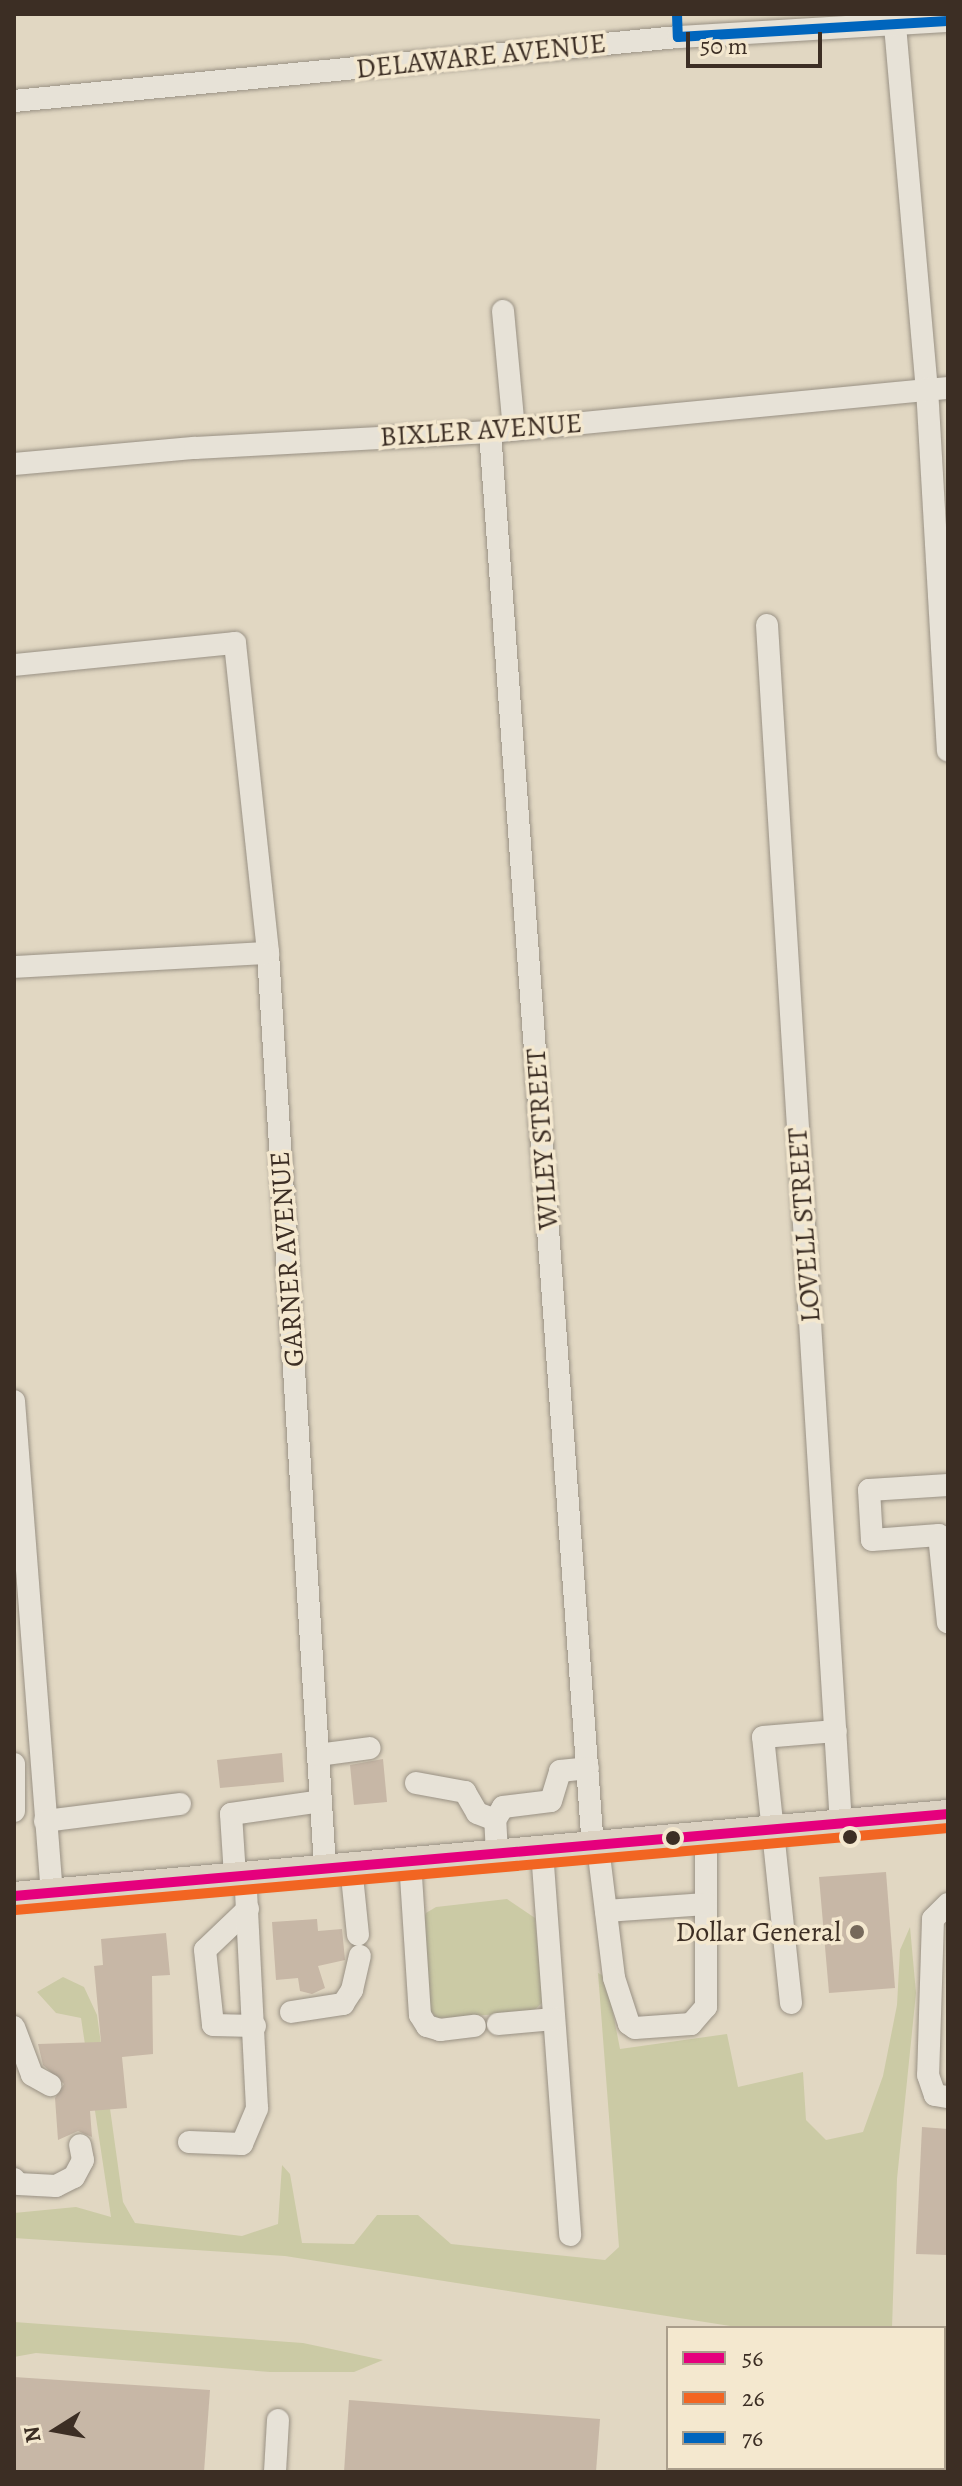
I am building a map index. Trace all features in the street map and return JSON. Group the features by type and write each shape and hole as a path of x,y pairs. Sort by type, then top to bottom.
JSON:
{"main road":[{"path":"14,1896 948,1814"}],"street":[{"name":"DELAWARE AVENUE","path":"14,101 677,25 894,18 948,21"},
{"path":"894,18 938,388 948,750"},
{"path":"503,311 514,429"},
{"name":"BIXLER AVENUE","path":"14,464 195,448 490,432 938,388"},
{"name":"WILEY STREET","path":"490,432 588,1768 614,1978 635,2028 699,2019 706,2007 706,1904"},
{"name":"LOVELL STREET","path":"767,625 841,1825"},
{"name":"GARNER AVENUE","path":"14,665 235,643 268,953 321,1801 359,1946 352,1990 343,2004 291,2012"},
{"path":"14,967 268,953"},
{"path":"14,1401 52,1892"},
{"path":"948,1485 869,1490 872,1540 939,1535 948,1623"},
{"path":"791,2003 763,1737 836,1731"},
{"path":"318,1755 370,1748"},
{"path":"14,1764 14,1811"},
{"path":"497,1854 495,1820 503,1807 551,1801 560,1771 588,1768"},
{"path":"416,1783 465,1792 477,1813 495,1820"},
{"path":"189,2142 242,2144 257,2108 248,1909 231,1814 321,1801"},
{"path":"45,1821 180,1804"},
{"path":"606,1911 706,1904 706,1837"},
{"path":"542,1851 570,2235"},
{"path":"410,1861 420,2015 427,2026 440,2030 475,2026"},
{"path":"948,1904 933,1919 928,2075 935,2095 948,2097"},
{"path":"248,1909 211,1941 205,1964 213,2025 255,2026"},
{"path":"498,2024 554,2019"},
{"path":"14,2027 32,2075 50,2085"},
{"path":"14,2179 18,2184 56,2186 74,2177 83,2160 80,2145"},
{"path":"275,2472 278,2420"}],"green space":[{"path":"507,1899 535,1918 543,2002 532,2012 437,2018 431,2011 421,1928 426,1913 436,1907"},
{"path":"910,1927 916,1993 897,2179 892,2326 730,2326 285,2256 14,2238 14,2213 76,2207 111,2217 81,2018 56,2013 37,1992 63,1977 84,1987 97,2015 123,2202 135,2223 242,2236 278,2224 282,2165 290,2174 302,2243 354,2244 377,2215 418,2215 451,2244 605,2260 619,2247 598,1973 606,1977 620,2049 727,2034 738,2087 803,2072 806,2120 826,2140 863,2132 883,2076 897,2005 900,1950"},
{"path":"14,2322 303,2343 383,2360 354,2372 270,2372 36,2353 14,2357"}],"building":[{"path":"282,1753 284,1782 220,1788 217,1760"},
{"path":"383,1759 387,1802 354,1805 350,1765"},
{"name":"Dollar General","path":"886,1872 895,1988 829,1993 819,1877"},
{"path":"317,1919 318,1931 342,1929 345,1960 318,1966 325,1988 312,1994 300,1991 298,1978 276,1980 272,1922"},
{"path":"166,1933 170,1975 152,1976 153,2054 122,2057 127,2108 90,2111 92,2137 78,2131 58,2140 55,2098 64,2084 43,2065 38,2044 101,2042 94,1966 103,1965 101,1939"},
{"path":"922,2127 948,2129 948,2255 916,2254"},
{"path":"14,2377 210,2390 204,2472 14,2472"},
{"path":"349,2400 600,2419 596,2472 344,2472"}],"transit line":[{"name":"76","path":"677,14 678,37 948,21"},
{"name":"56","path":"14,1896 948,1814"},
{"name":"26","path":"15,1910 948,1828"}],"place":[{"name":"Dollar General","path":"857,1932"}]}
